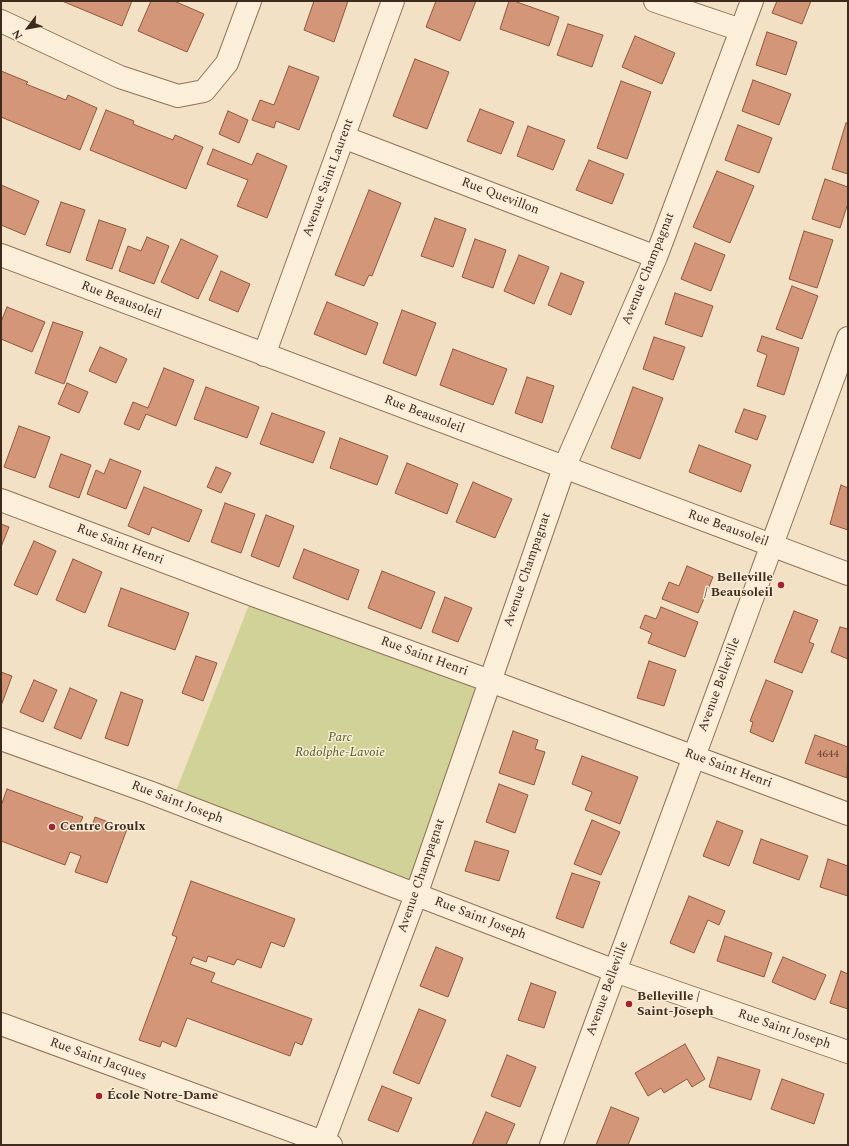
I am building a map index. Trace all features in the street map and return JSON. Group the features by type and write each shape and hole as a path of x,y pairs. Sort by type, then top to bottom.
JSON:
{"street":[{"path":"1,21 120,77 178,96 204,91 227,63 250,1"},
{"name":"Avenue Saint Laurent","path":"264,355 393,1"},
{"path":"655,1 741,30"},
{"name":"Avenue Champagnat","path":"325,1144 416,895 564,468 656,257 752,1"},
{"name":"Rue Quevillon","path":"344,137 656,257"},
{"name":"Rue Beausoleil","path":"1,255 848,574"},
{"name":"Avenue Belleville","path":"551,1145 771,545 844,361 848,338"},
{"name":"Rue Saint Henri","path":"1,500 848,814"},
{"name":"Rue Saint Joseph","path":"1,739 149,792 615,971 848,1052"},
{"name":"Rue Saint Jacques","path":"1,1024 325,1144"}],"green space":[{"name":"Parc Rodolphe-Lavoie","path":"253,595 490,681 416,895 172,801"}],"building":[{"path":"62,1 132,1 122,26"},
{"path":"151,1 174,1 204,14 187,52 138,31"},
{"path":"314,1 348,1 334,42 304,30"},
{"path":"436,1 476,1 460,41 426,27"},
{"path":"509,1 514,1 559,17 549,46 500,29"},
{"path":"777,1 811,1 802,24 772,13"},
{"path":"568,24 603,35 592,67 557,55"},
{"path":"767,32 797,42 786,75 756,65"},
{"path":"635,36 675,53 662,84 622,67"},
{"path":"415,59 449,72 427,129 393,116"},
{"path":"289,66 319,77 299,130 276,121 274,128 252,120 260,100 274,105"},
{"path":"1,71 28,82 26,84 66,100 68,95 97,108 80,150 1,117"},
{"path":"753,80 791,94 779,125 742,111"},
{"path":"621,81 651,92 627,159 597,148"},
{"path":"480,109 514,122 501,154 467,141"},
{"path":"106,110 134,121 133,124 173,140 175,135 203,147 186,189 90,150"},
{"path":"228,111 248,120 239,143 219,134"},
{"path":"846,123 848,124 848,174 832,169"},
{"path":"738,125 772,138 759,173 725,160"},
{"path":"528,126 565,140 553,170 517,156"},
{"path":"213,149 252,165 257,153 287,166 267,218 237,206 248,180 207,164"},
{"path":"589,160 624,174 612,204 576,190"},
{"path":"717,171 754,186 730,243 693,227"},
{"path":"825,179 848,187 848,203 840,228 812,219"},
{"path":"1,185 39,201 25,235 1,225"},
{"path":"369,190 401,203 372,276 369,275 364,286 335,275"},
{"path":"61,202 85,210 70,253 46,245"},
{"path":"435,218 466,229 453,267 421,256"},
{"path":"99,220 126,229 112,269 86,260"},
{"path":"804,231 833,240 817,288 789,279"},
{"path":"147,237 169,246 154,284 119,271 128,246 141,251"},
{"path":"181,239 218,256 198,299 161,282"},
{"path":"475,239 506,250 493,288 462,277"},
{"path":"695,243 725,255 711,291 681,279"},
{"path":"519,255 549,267 534,304 504,291"},
{"path":"221,271 250,284 238,312 209,300"},
{"path":"561,273 584,282 571,315 548,305"},
{"path":"792,286 818,296 802,339 776,329"},
{"path":"675,293 713,306 702,337 665,324"},
{"path":"327,302 378,323 366,355 314,334"},
{"path":"7,307 45,322 32,352 1,339 1,322"},
{"path":"402,310 436,323 416,376 383,363"},
{"path":"53,322 83,332 64,384 35,373"},
{"path":"762,336 799,348 784,395 757,386 767,355 757,351"},
{"path":"654,337 685,347 673,380 643,369"},
{"path":"100,347 127,359 116,383 89,371"},
{"path":"453,349 507,369 493,405 440,385"},
{"path":"164,368 194,380 176,426 146,414 139,430 124,424 133,402 148,408"},
{"path":"527,377 554,386 542,423 515,413"},
{"path":"67,383 88,392 79,413 58,404"},
{"path":"206,387 259,407 247,438 194,419"},
{"path":"633,387 663,398 640,459 611,448"},
{"path":"744,409 766,416 757,440 735,432"},
{"path":"272,413 325,432 313,463 260,444"},
{"path":"19,426 50,437 35,478 4,467"},
{"path":"340,438 388,456 377,485 330,468"},
{"path":"699,445 751,465 741,492 689,472"},
{"path":"61,454 91,465 79,498 49,487"},
{"path":"110,459 141,471 126,509 87,494 96,470 104,474"},
{"path":"407,463 458,484 447,514 395,493"},
{"path":"216,467 231,473 221,493 207,487"},
{"path":"473,482 512,499 495,538 456,522"},
{"path":"841,485 848,488 848,530 830,524"},
{"path":"144,487 202,510 189,542 152,527 149,535 128,526"},
{"path":"225,503 255,514 241,553 211,542"},
{"path":"266,515 294,526 279,567 251,556"},
{"path":"1,524 9,527 1,547"},
{"path":"34,541 56,551 37,595 14,585"},
{"path":"304,549 359,570 348,600 293,578"},
{"path":"73,559 102,572 85,613 56,600"},
{"path":"687,566 713,577 698,613 662,599 669,582 679,586"},
{"path":"382,571 435,592 421,629 368,608"},
{"path":"121,588 189,613 175,650 108,626"},
{"path":"445,597 472,608 458,642 432,632"},
{"path":"661,607 698,622 685,657 648,643 652,633 640,628 645,615 656,619"},
{"path":"794,611 818,620 809,642 814,644 802,673 774,662"},
{"path":"840,627 848,629 848,659 831,652"},
{"path":"196,656 217,663 203,701 182,693"},
{"path":"649,661 676,670 664,706 637,698"},
{"path":"1,672 12,676 1,706"},
{"path":"34,680 57,690 43,722 20,712"},
{"path":"766,680 793,691 773,742 750,732 753,722 750,721"},
{"path":"70,688 97,700 81,739 54,728"},
{"path":"121,692 143,700 128,746 105,738"},
{"path":"513,731 538,740 535,749 545,752 534,785 499,773"},
{"path":"815,735 848,747 847,778 805,763"},
{"path":"582,756 638,777 620,824 585,810 592,792 572,784"},
{"path":"499,784 528,795 515,833 486,822"},
{"path":"7,789 83,817 79,825 91,829 95,817 127,829 107,883 75,872 81,856 70,852 65,865 1,841 1,806"},
{"path":"592,820 620,832 601,875 574,864"},
{"path":"717,821 743,831 729,866 703,856"},
{"path":"761,839 808,856 799,880 753,863"},
{"path":"475,841 509,851 499,881 465,871"},
{"path":"828,859 848,866 848,896 820,887"},
{"path":"572,873 600,882 583,928 556,918"},
{"path":"191,881 295,919 284,947 271,942 261,968 237,959 234,965 208,956 206,962 193,957 190,964 215,973 211,982 312,1019 302,1045 295,1042 290,1056 187,1018 176,1047 162,1041 160,1047 139,1040 177,937 172,935"},
{"path":"689,896 725,911 719,925 708,920 694,953 670,943"},
{"path":"725,936 772,953 764,977 717,961"},
{"path":"436,947 463,958 448,997 420,986"},
{"path":"783,957 826,975 815,1000 772,982"},
{"path":"841,971 848,974 848,1009 830,1003"},
{"path":"531,983 556,992 544,1028 518,1020"},
{"path":"419,1009 446,1020 419,1084 393,1073"},
{"path":"685,1044 705,1079 692,1087 687,1079 664,1093 661,1088 648,1096 635,1073"},
{"path":"507,1055 536,1067 520,1107 491,1096"},
{"path":"718,1057 760,1070 751,1100 709,1087"},
{"path":"782,1079 824,1094 814,1124 771,1109"},
{"path":"382,1086 412,1098 398,1132 368,1120"},
{"path":"611,1107 639,1118 628,1145 596,1145"},
{"path":"486,1112 515,1124 506,1145 472,1145"}],"place":[{"name":"Belleville / Beausoleil","path":"781,585"},
{"name":"Centre Groulx","path":"52,827"},
{"name":"Belleville / Saint-Joseph","path":"629,1004"},
{"name":"École Notre-Dame","path":"99,1096"}]}
